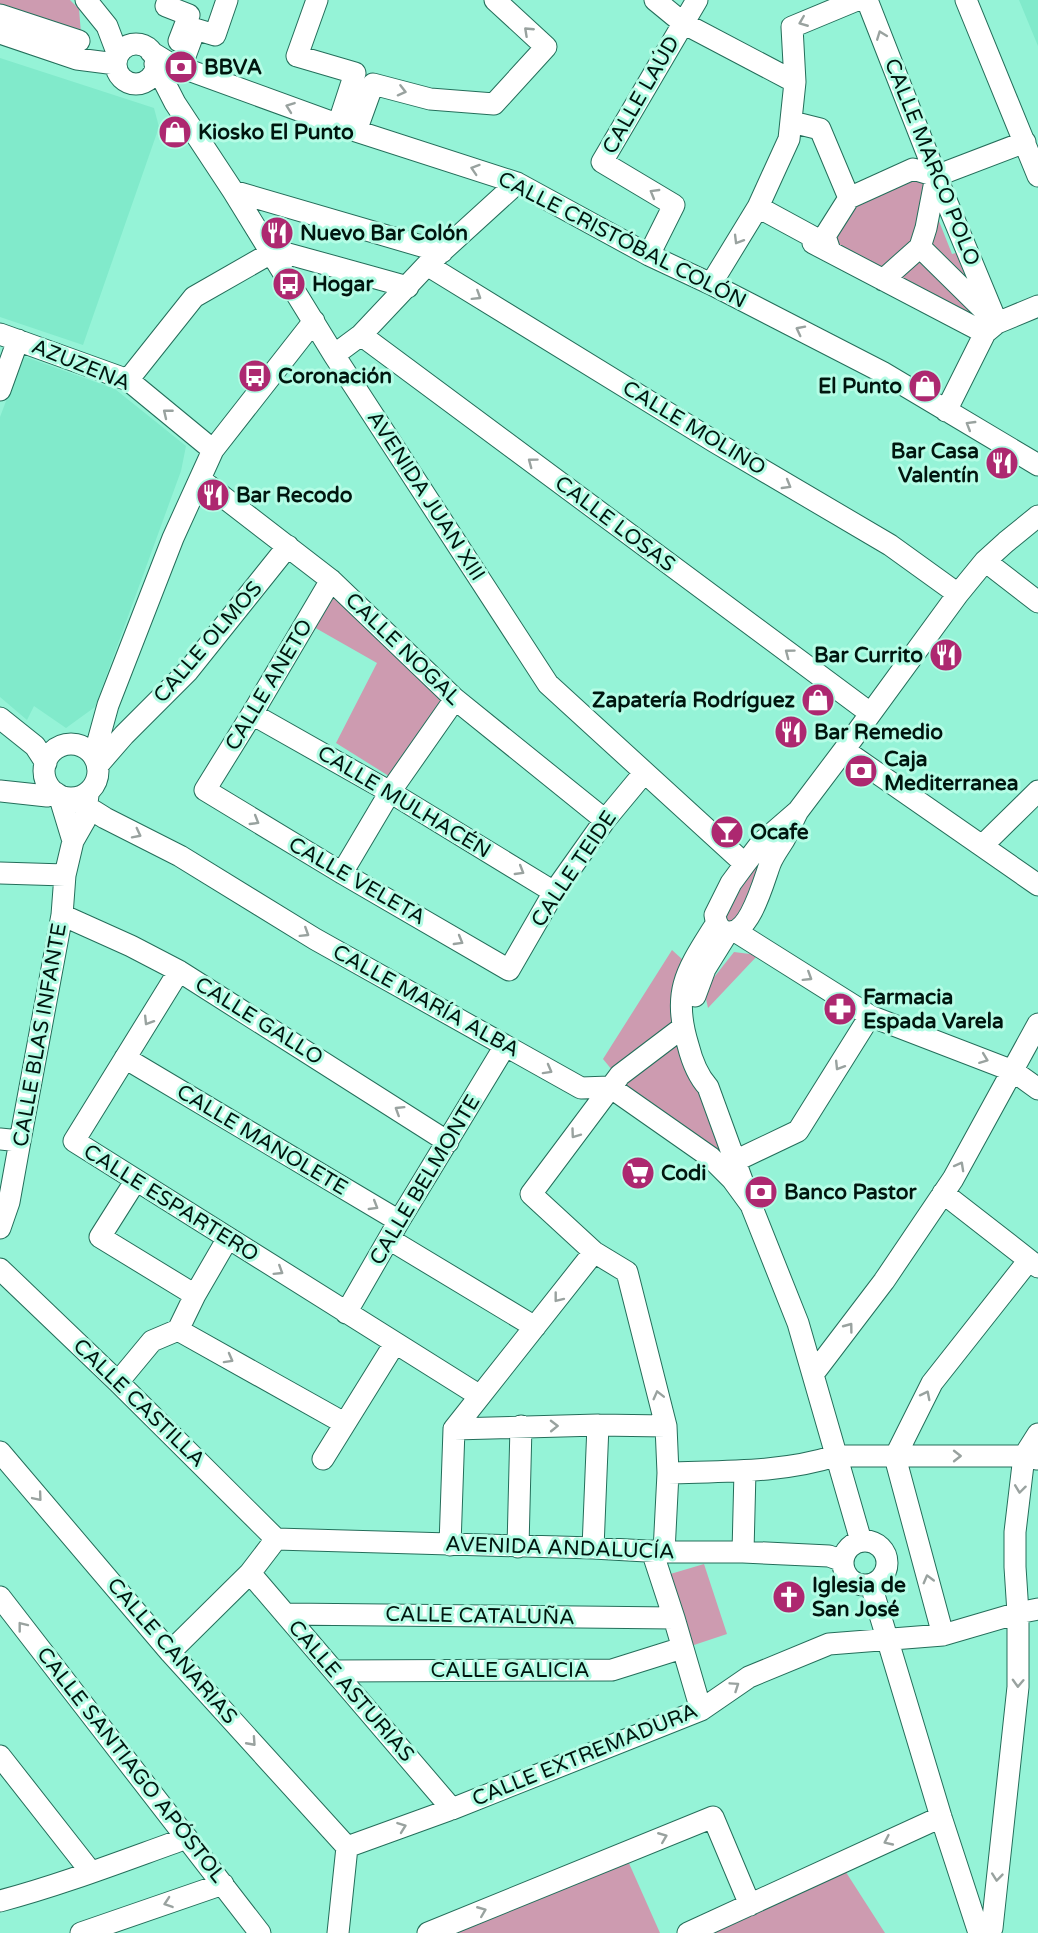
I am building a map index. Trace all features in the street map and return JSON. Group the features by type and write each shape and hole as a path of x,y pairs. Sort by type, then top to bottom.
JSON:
{"street":[{"path":"87,0 115,21 146,58 152,76 142,83"},
{"path":"146,58 189,15 166,6 168,0"},
{"path":"146,58 195,29 215,35 227,0"},
{"path":"317,0 297,56 355,73 347,128"},
{"path":"347,128 373,84 430,99 494,104 546,47 495,0"},
{"path":"655,0 683,23 795,82"},
{"name":"CALLE LAÚD","path":"649,255 674,205 602,162 697,0"},
{"path":"711,284 758,207 789,139 795,82 792,27 857,0"},
{"name":"CALLE MARCO POLO","path":"867,0 936,176 991,328"},
{"path":"966,0 1038,176"},
{"path":"0,15 79,41"},
{"name":"CALLE CRISTÓBAL COLÓN","path":"0,33 77,59 146,58 347,128 517,183 649,255 711,284 882,372 1038,465"},
{"name":"AVENIDA JUAN XIII","path":"175,103 142,83 130,83 124,80 117,70 146,58 233,191 278,253 334,355 548,684 644,774 727,847 757,856"},
{"path":"792,122 820,129 849,198"},
{"path":"830,252 825,236 849,198 913,169 936,176 1024,142"},
{"path":"883,280 920,247 936,176"},
{"path":"334,355 361,335 435,258 517,183"},
{"name":"CALLE MOLINO","path":"233,191 435,258 715,442 890,545 958,594"},
{"path":"758,207 815,238 813,243 883,280 991,328"},
{"path":"920,247 991,328"},
{"path":"128,381 194,297 278,253 408,287"},
{"path":"946,411 991,328 1038,306"},
{"path":"0,791 30,794 68,773 108,705 173,538 213,450 314,321"},
{"name":"CALLE LOSAS","path":"361,335 870,713"},
{"path":"0,390 9,337"},
{"name":"AZUZENA","path":"9,337 128,381 213,450"},
{"name":"CALLE NOGAL","path":"200,479 331,580 455,699 605,820"},
{"path":"1038,516 1005,542 958,594 798,811 785,838 757,856 731,883 715,915 727,929 870,1016 1012,1071 1038,1089"},
{"name":"CALLE OLMOS","path":"68,773 124,735 188,671 288,546"},
{"path":"986,561 1038,602"},
{"name":"CALLE ANETO","path":"205,790 331,580"},
{"path":"342,873 390,792 455,699"},
{"path":"108,705 124,735"},
{"name":"CALLE MULHACÉN","path":"252,714 390,792 554,892"},
{"name":"CALLE MARÍA ALBA","path":"0,718 68,773 105,818 180,856 315,939 581,1088 610,1087"},
{"path":"844,750 1038,885"},
{"path":"68,773 73,841"},
{"name":"CALLE BLAS INFANTE","path":"0,1228 9,1202 10,1140 62,915 65,875 73,841 85,820 68,773"},
{"name":"CALLE TEIDE","path":"509,970 554,892 605,820 644,774"},
{"name":"CALLE VELETA","path":"205,790 509,970"},
{"path":"982,846 1038,791"},
{"path":"727,847 733,863 731,883"},
{"path":"757,856 766,880 743,926 727,929 692,963 680,999 682,1028 699,1077 708,1087 751,1204 790,1300 814,1374 835,1456 861,1541"},
{"path":"0,873 65,875"},
{"name":"CALLE GALLO","path":"62,915 179,971 448,1142"},
{"path":"708,1087 710,1075 699,1046 693,1004 700,979 727,929"},
{"name":"CALLE ESPARTERO","path":"179,971 74,1141 480,1396"},
{"path":"735,1161 798,1131 870,1016"},
{"path":"814,1374 884,1281 953,1179 1038,1024"},
{"path":"682,1028 620,1075 531,1194 594,1252 627,1272 666,1426 668,1473 658,1551 700,1710"},
{"name":"CALLE BELMONTE","path":"346,1313 505,1046"},
{"name":"CALLE MANOLETE","path":"125,1058 399,1221"},
{"path":"610,1087 703,1151 732,1179 751,1204"},
{"path":"136,1180 100,1237 195,1296"},
{"path":"943,1192 1033,1264 932,1383 895,1457 943,1635"},
{"path":"118,1382 152,1341 178,1330 228,1238"},
{"path":"389,1239 535,1327"},
{"path":"450,1545 454,1429 594,1252"},
{"name":"CALLE CASTILLA","path":"0,1269 276,1539"},
{"path":"178,1330 344,1423"},
{"path":"323,1459 394,1343"},
{"path":"593,1548 598,1425"},
{"path":"454,1429 521,1426 666,1426"},
{"path":"518,1547 521,1426"},
{"path":"986,1933 992,1928 1028,1611 1015,1532 1038,1434"},
{"name":"CALLE CANARIAS","path":"0,1452 170,1652 347,1847"},
{"path":"668,1473 745,1471 810,1464 835,1456 1031,1457"},
{"path":"743,1552 745,1471"},
{"path":"170,1652 250,1573 276,1539"},
{"name":"AVENIDA ANDALUCÍA","path":"276,1539 743,1552 829,1556 843,1561"},
{"path":"861,1541 876,1543 882,1548 887,1562 884,1576 871,1585 857,1584 846,1575 843,1561 848,1548 861,1541"},
{"name":"CALLE ASTURIAS","path":"250,1573 452,1809"},
{"path":"871,1585 941,1817 979,1933"},
{"name":"CALLE SANTIAGO APÓSTOL","path":"0,1597 260,1933"},
{"name":"CALLE EXTREMADURA","path":"347,1847 452,1809 700,1710 749,1677 829,1644 943,1635 1028,1611"},
{"name":"CALLE CATALUÑA","path":"285,1614 674,1618"},
{"name":"CALLE GALICIA","path":"334,1671 612,1670 682,1648"},
{"path":"0,1756 91,1872"},
{"path":"428,1933 713,1817 750,1905"},
{"path":"688,1933 941,1817"},
{"path":"0,1901 187,1838"},
{"path":"338,1933 347,1847"},
{"path":"81,1933 224,1884"}],"shaded area":[{"path":"0,0 70,0 79,9 82,45 0,22"},
{"path":"1019,0 1038,0 1038,46"},
{"path":"0,58 154,108 159,127 83,345 0,317"},
{"path":"916,163 952,254 956,253 978,308 972,321 817,242 843,198"},
{"path":"23,356 115,389 186,446 181,471 95,707 66,728 34,706 27,720 0,697 0,417"},
{"path":"329,587 451,702 400,783 336,743 377,663 312,626"},
{"path":"753,865 761,871 733,924 725,919"},
{"path":"672,950 683,960 675,1017 659,1043 617,1076 603,1059"},
{"path":"734,952 758,955 708,1008 704,990"},
{"path":"679,1038 743,1188 615,1086"},
{"path":"704,1564 727,1634 691,1646 667,1575"},
{"path":"628,1861 660,1933 438,1933"},
{"path":"842,1866 885,1933 704,1933"}],"place":[{"name":"BBVA","path":"181,67"},
{"name":"Kiosko El Punto","path":"175,132"},
{"name":"Nuevo Bar Colón","path":"277,233"},
{"name":"Hogar","path":"289,284"},
{"name":"Coronación","path":"255,376"},
{"name":"El Punto","path":"925,386"},
{"name":"Bar Casa Valentín","path":"1002,463"},
{"name":"Bar Recodo","path":"213,495"},
{"name":"Bar Currito","path":"946,655"},
{"name":"Zapatería Rodríguez","path":"818,700"},
{"name":"Bar Remedio","path":"791,732"},
{"name":"Caja Mediterranea","path":"861,771"},
{"name":"Ocafe","path":"727,832"},
{"name":"Farmacia Espada Varela","path":"840,1009"},
{"name":"Codi","path":"638,1173"},
{"name":"Banco Pastor","path":"761,1192"},
{"name":"Iglesia de San José","path":"789,1597"}]}
